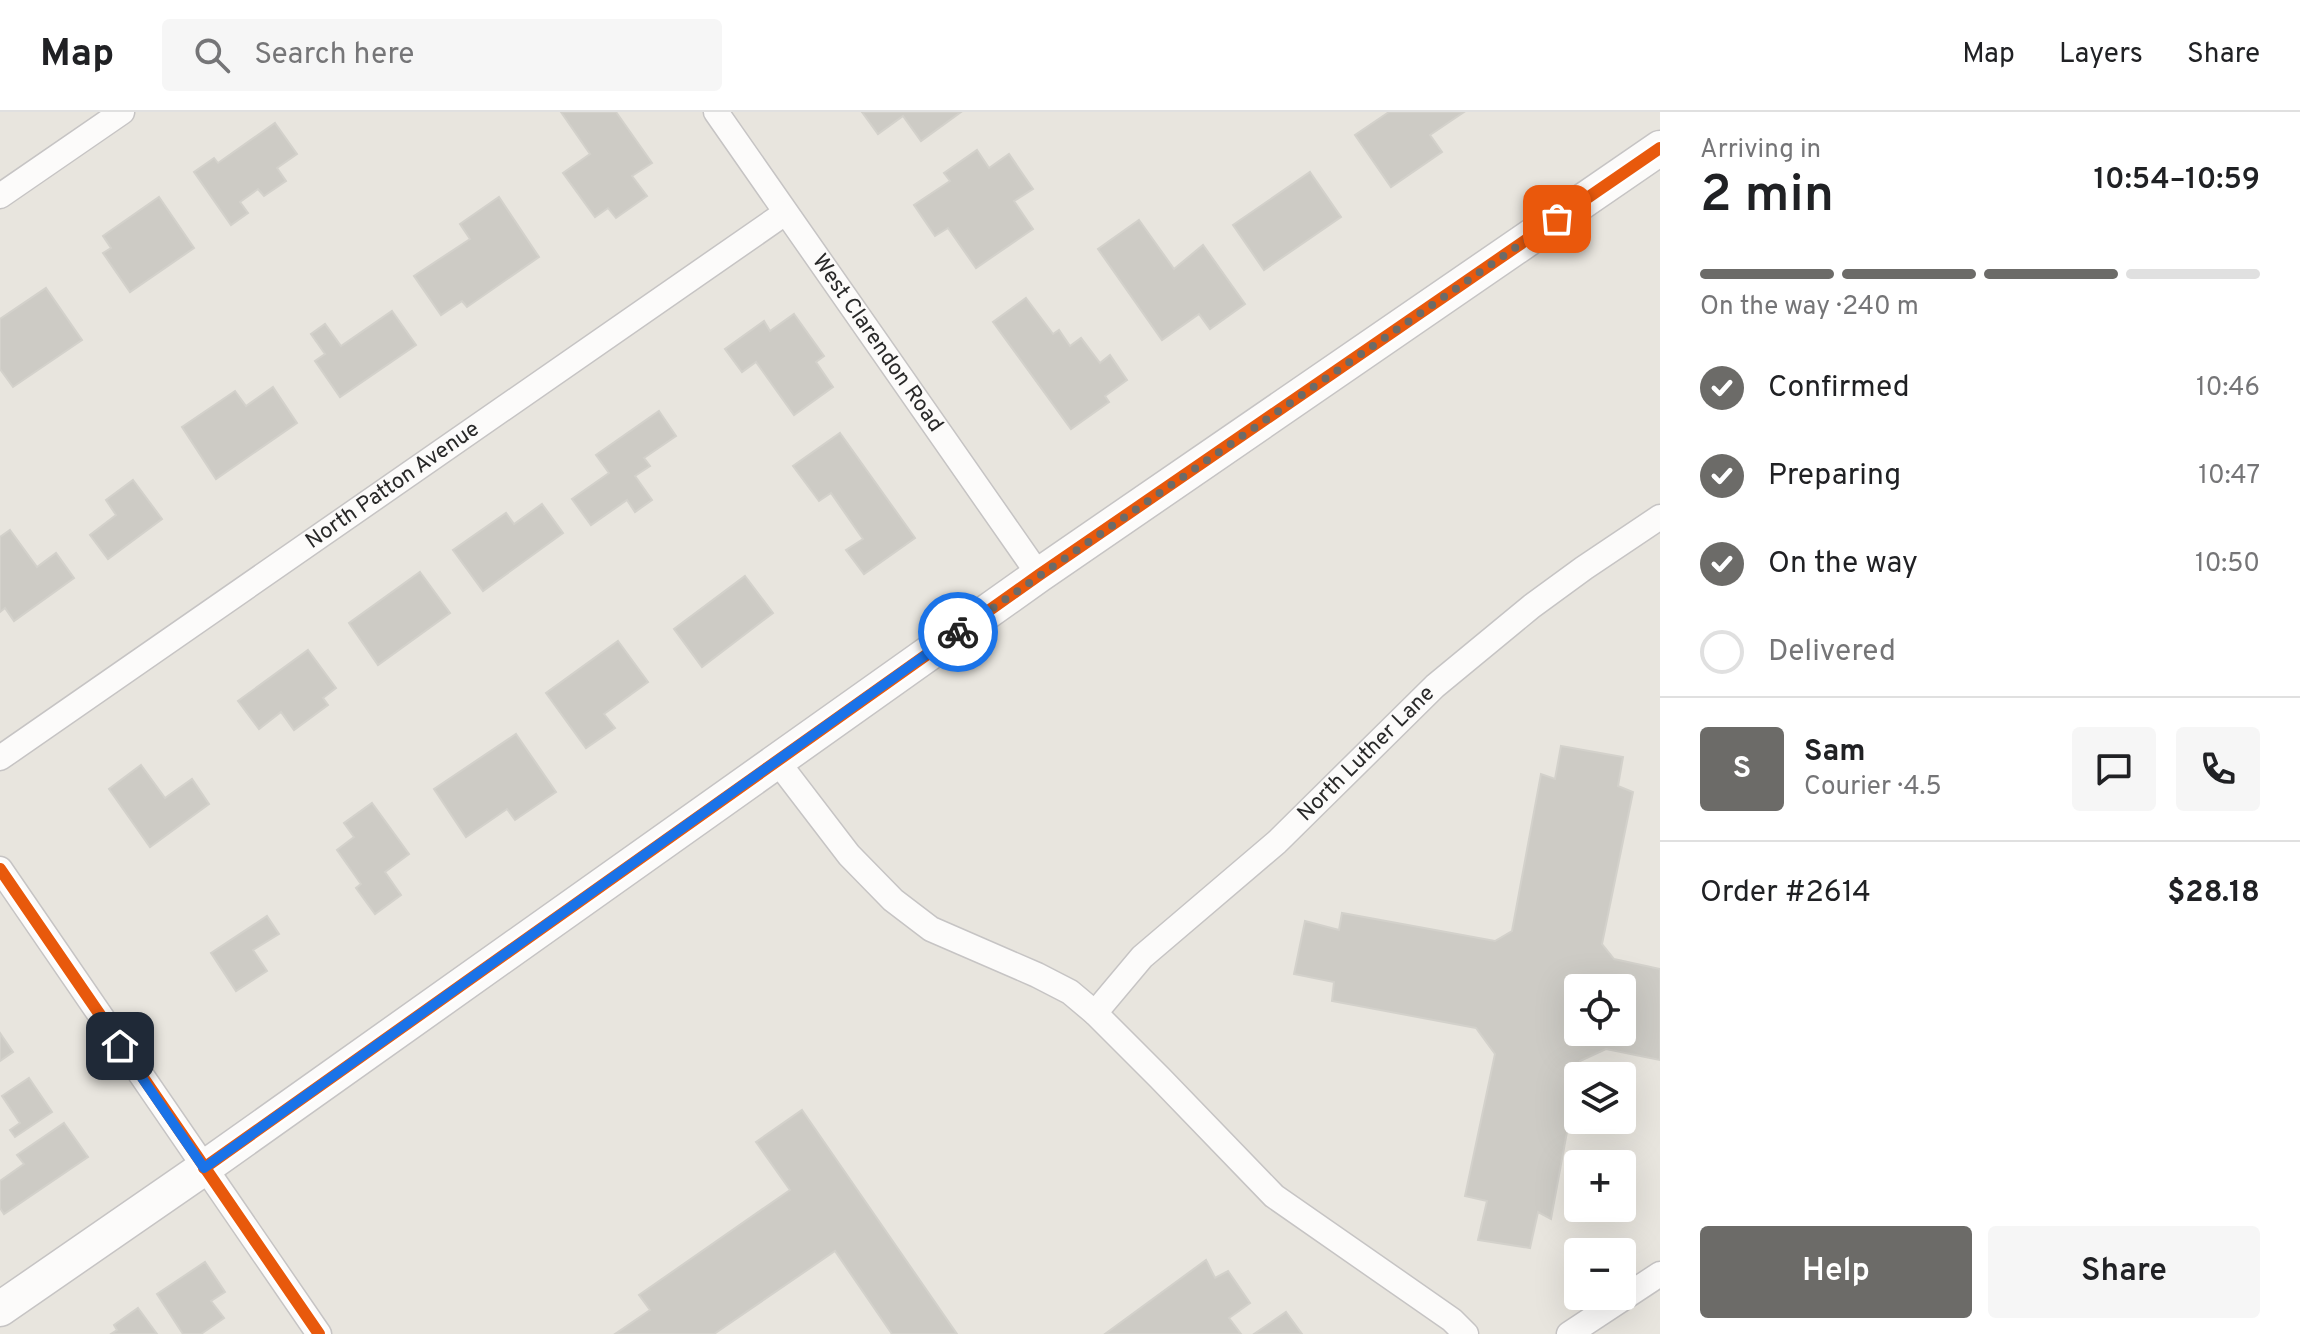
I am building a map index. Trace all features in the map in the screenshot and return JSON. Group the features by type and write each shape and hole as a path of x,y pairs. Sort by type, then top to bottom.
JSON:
{"street":[{"path":"0,196 122,112"},
{"name":"West Clarendon Road","path":"716,112 1039,575"},
{"path":"0,1309 204,1168 1039,575 1660,148"},
{"name":"North Patton Avenue","path":"0,758 785,213"},
{"name":"North Luther Lane","path":"1095,1013 1142,957 1277,842 1435,686 1532,606 1660,517"},
{"path":"777,761 849,855 893,900 931,929 1070,992 1095,1013 1274,1196 1452,1320 1466,1334"},
{"path":"0,869 319,1334"},
{"path":"1569,1334 1660,1274"}],"building":[{"path":"561,112 616,112 652,163 632,176 647,196 616,218 608,208 595,217 563,173 590,154"},
{"path":"862,112 961,112 921,141 903,116 878,134"},
{"path":"1389,112 1464,112 1430,135 1442,152 1391,187 1355,135"},
{"path":"275,123 297,154 277,168 286,181 264,196 258,189 240,202 248,213 231,225 194,172 214,158 218,163"},
{"path":"977,150 989,168 1009,154 1033,189 1014,201 1033,229 976,268 948,228 935,236 914,205 950,181 944,173"},
{"path":"1310,172 1341,217 1264,270 1233,225"},
{"path":"159,197 194,248 130,292 103,253 111,248 103,236"},
{"path":"499,197 539,257 467,307 462,301 441,315 414,276 470,239 460,224"},
{"path":"1139,220 1174,269 1203,245 1245,304 1210,329 1199,314 1162,340 1098,249"},
{"path":"46,288 82,340 13,387 0,369 0,319"},
{"path":"1026,298 1053,334 1059,330 1070,346 1081,338 1100,363 1110,355 1127,380 1105,396 1109,402 1071,429 993,322"},
{"path":"392,311 416,345 340,397 315,361 325,354 311,334 325,324 341,346"},
{"path":"794,314 824,356 816,362 833,387 794,415 756,362 742,372 725,349 764,321 770,331"},
{"path":"273,387 297,423 216,479 182,427 235,391 246,406"},
{"path":"659,411 676,436 644,458 650,466 635,476 652,500 635,512 627,500 591,525 572,499 609,473 596,455"},
{"path":"840,433 915,538 864,574 846,550 863,539 831,493 819,501 793,466"},
{"path":"133,480 162,519 108,559 90,535 116,515 106,500"},
{"path":"542,504 563,533 483,591 453,550 506,513 514,524"},
{"path":"10,530 37,567 56,553 74,578 14,621 5,608 0,612 0,537"},
{"path":"420,572 450,613 378,665 349,623"},
{"path":"745,576 773,613 702,667 674,629"},
{"path":"618,641 648,682 604,714 615,728 586,748 546,693"},
{"path":"308,650 336,688 323,698 328,705 294,730 281,712 259,729 238,701"},
{"path":"516,734 556,792 515,820 507,809 466,837 434,789"},
{"path":"1561,746 1623,757 1618,786 1633,792 1602,944 1614,959 1660,969 1660,1060 1606,1049 1580,1062 1564,1062 1564,1134 1567,1134 1551,1219 1538,1212 1530,1248 1478,1240 1487,1201 1465,1196 1495,1054 1476,1028 1332,1001 1334,982 1294,974 1305,921 1339,930 1342,913 1495,941 1512,931 1541,774 1555,779"},
{"path":"141,765 165,798 192,779 209,804 150,847 109,789"},
{"path":"372,803 409,854 385,872 401,895 375,914 356,888 361,884 337,850 354,837 344,823"},
{"path":"267,916 279,934 253,950 267,971 236,991 211,953"},
{"path":"0,1033 13,1052 0,1061"},
{"path":"29,1078 52,1112 15,1137 10,1130 20,1123 2,1096"},
{"path":"802,1110 957,1334 892,1334 835,1251 714,1334 615,1334 650,1310 639,1295 790,1190 756,1142"},
{"path":"64,1123 88,1157 4,1214 0,1208 0,1181 24,1164 17,1155"},
{"path":"1206,1260 1215,1278 1228,1271 1250,1303 1229,1318 1241,1334 1105,1334"},
{"path":"205,1262 225,1292 211,1301 224,1318 201,1334 183,1334 157,1294"},
{"path":"138,1308 157,1334 111,1334 117,1330 114,1325"},
{"path":"1286,1312 1302,1334 1254,1334"}],"cycle path":[{"path":"204,1168 1039,575 1660,148"},
{"path":"0,869 319,1334"}],"way so far":[{"path":"958,632 1557,219"}],"route":[{"path":"120,1046 204,1168 958,632"}]}
